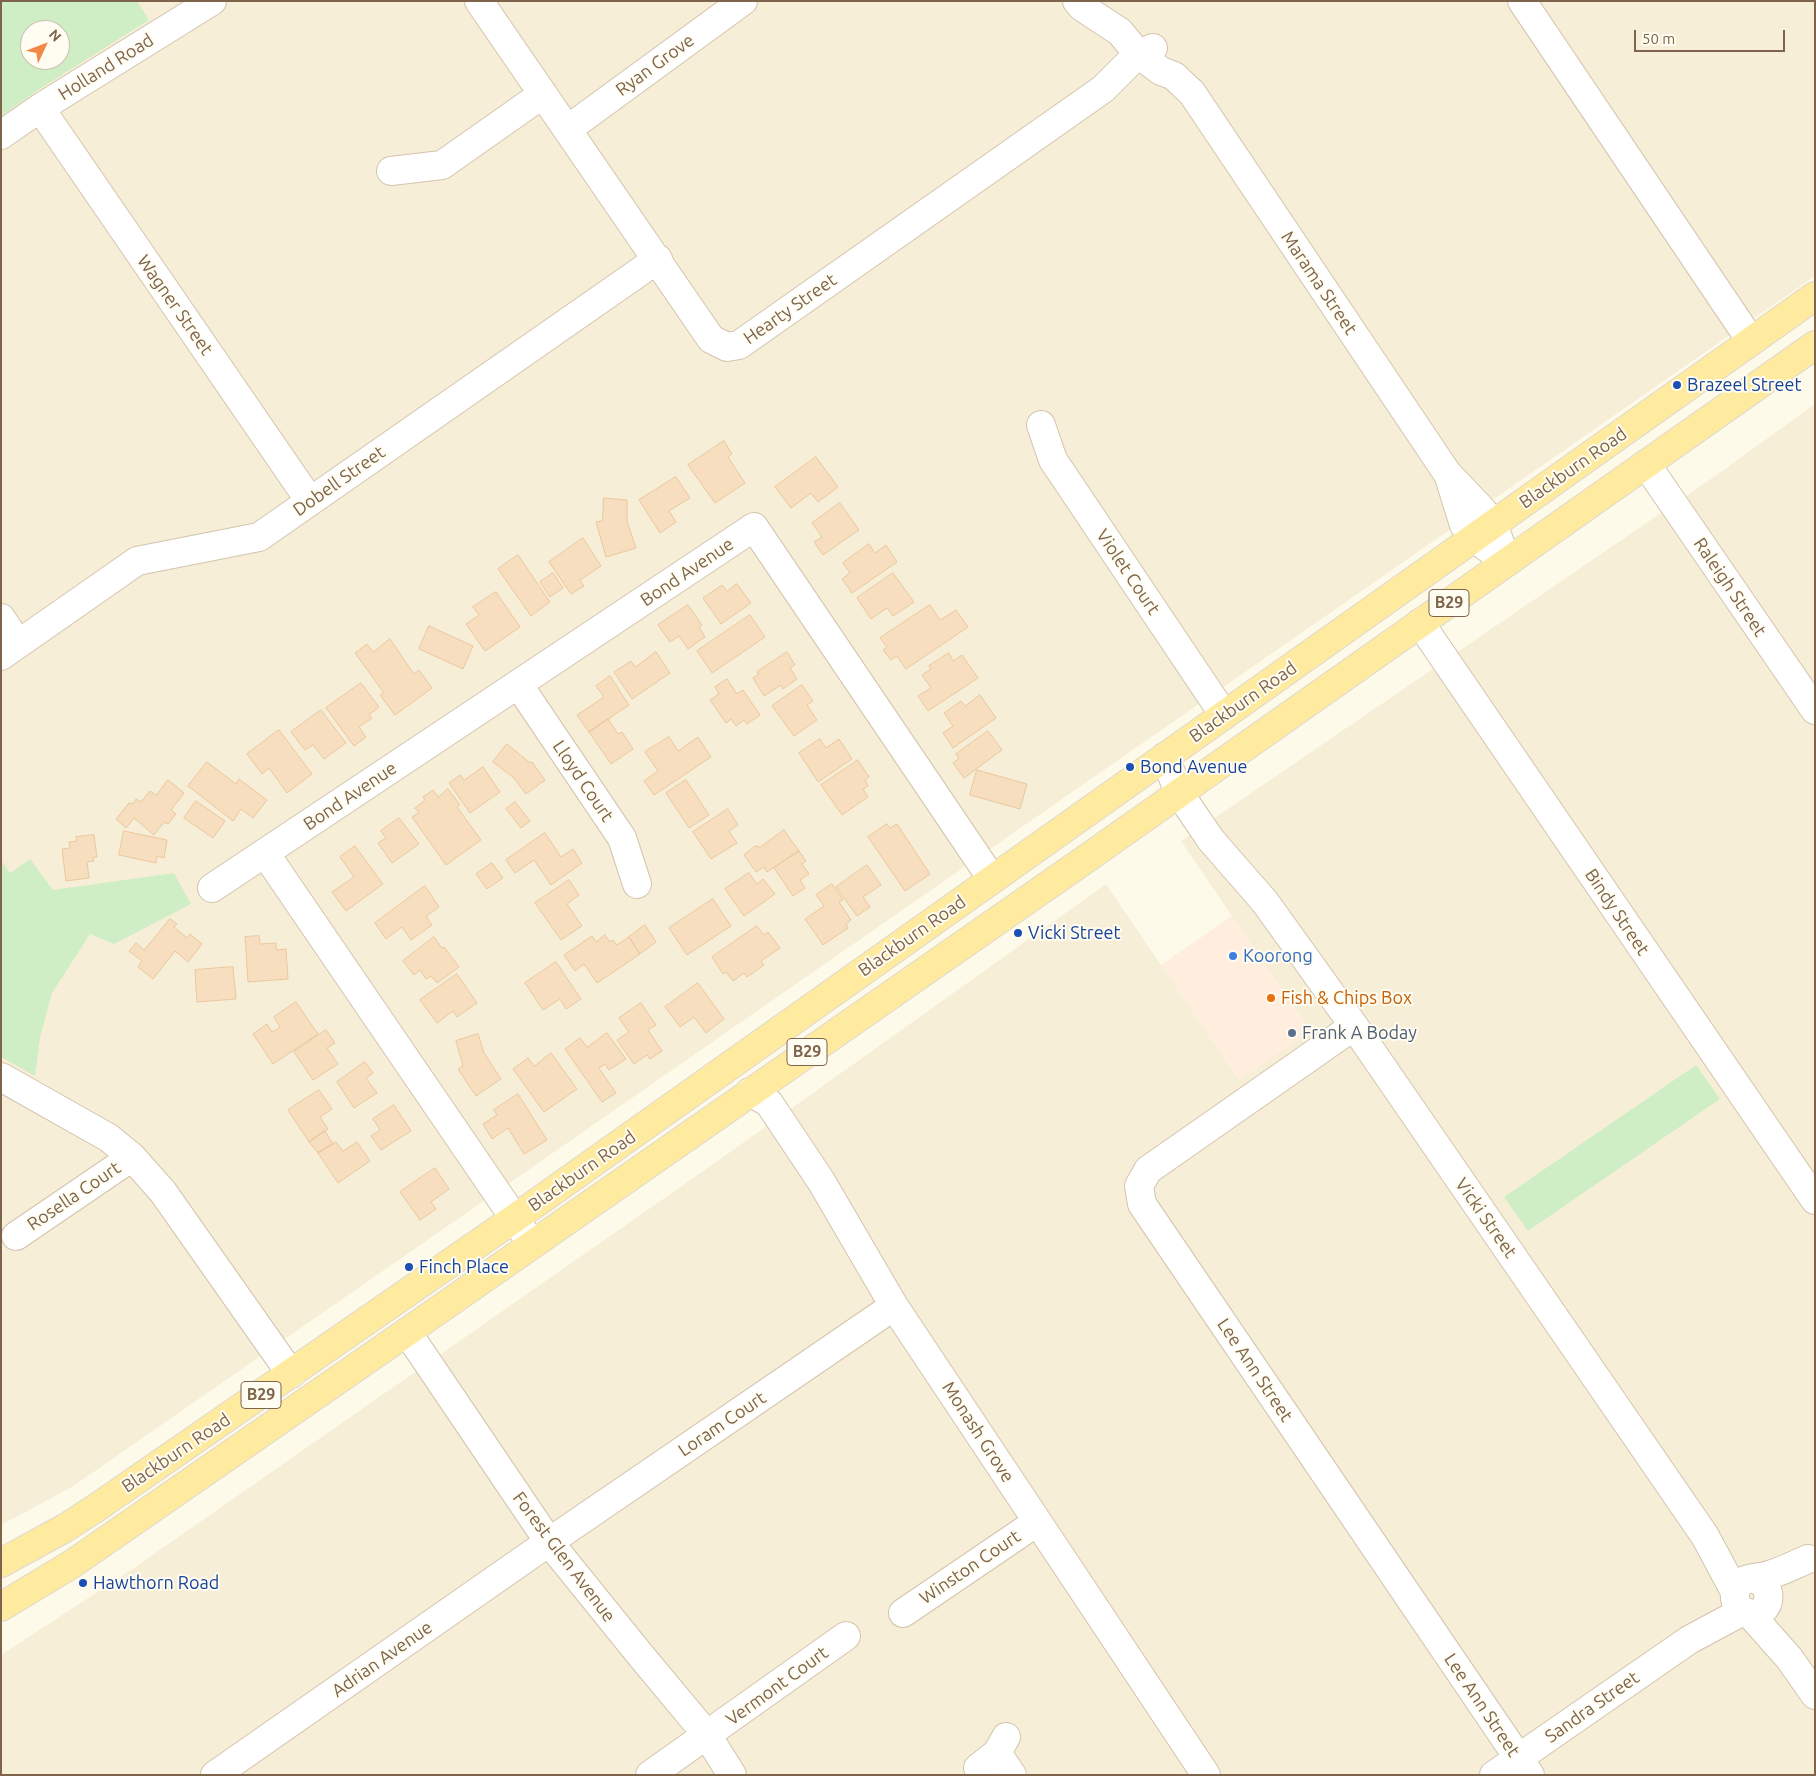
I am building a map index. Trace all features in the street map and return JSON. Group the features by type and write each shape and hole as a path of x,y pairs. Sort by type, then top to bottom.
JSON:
{"main road":[{"name":"Blackburn Road","path":"1,1563 58,1532 96,1508 515,1218 1815,296"},
{"name":"Blackburn Road","path":"1,1607 72,1564 407,1332 1186,788 1815,344"}],"street":[{"name":"Holland Road","path":"1,135 40,108 212,1"},
{"name":"Hearty Street","path":"479,1 658,259 711,339 727,347 739,345 1103,89 1123,80 1147,55"},
{"name":"Ryan Grove","path":"568,129 743,1"},
{"name":"Marama Street","path":"1077,1 1082,7 1120,32 1192,93 1447,473 1464,525 1483,531"},
{"name":"Marama Street","path":"1097,1 1131,25 1147,55"},
{"path":"1522,1 1751,341"},
{"path":"391,171 442,165 543,94"},
{"name":"Wagner Street","path":"40,108 310,502"},
{"name":"Dobell Street","path":"10,650 137,561 259,537 658,259"},
{"name":"Violet Court","path":"1041,425 1053,460 1224,715"},
{"name":"Raleigh Street","path":"1646,464 1815,710"},
{"name":"Bond Avenue","path":"212,888 754,527 992,879"},
{"path":"1483,531 1507,562"},
{"path":"1,618 10,650"},
{"name":"Bindy Street","path":"1420,623 1815,1200"},
{"name":"Lloyd Court","path":"518,684 622,838 637,884"},
{"name":"Vicki Street","path":"1165,757 1186,788 1225,832 1265,902 1354,1026 1705,1536 1750,1596 1815,1695"},
{"path":"265,853 532,1244"},
{"name":"Lee Ann Street","path":"1354,1026 1148,1170 1139,1186 1142,1204 1524,1767"},
{"path":"1,1077 109,1138 132,1157 163,1192 291,1374"},
{"name":"Monash Grove","path":"750,1092 769,1104 821,1181 894,1306 1038,1522 1202,1774"},
{"name":"Rosella Court","path":"16,1236 132,1157"},
{"name":"Loram Court","path":"549,1542 894,1306"},
{"name":"Forest Glen Avenue","path":"407,1332 549,1542 642,1658 707,1735 732,1775"},
{"name":"Winston Court","path":"903,1613 1038,1522"},
{"name":"Adrian Avenue","path":"215,1775 549,1542"},
{"name":"Sandra Street","path":"1494,1775 1524,1767 1689,1640 1750,1596 1812,1557"},
{"name":"Vermont Court","path":"650,1775 846,1636"}],"shaded area":[{"path":"1,1 1815,1 1815,276 72,1487 1,1525"},
{"path":"1815,404 1815,1775 1,1775 1,1655 131,1570 719,1160 1106,884 1239,1080 1310,1031 1181,841 1718,474"},
{"path":"1232,916 1310,1032 1239,1080 1161,965"}],"green space":[{"path":"1,1 137,1 149,20 70,70 70,20 20,20 20,70 70,70 1,116"},
{"path":"30,859 53,890 174,873 191,904 114,944 90,934 52,993 40,1038 35,1076 1,1057 1,860 10,873"},
{"path":"1696,1065 1720,1099 1528,1231 1504,1197"}],"building":[{"path":"724,441 732,454 728,457 745,483 715,503 688,465"},
{"path":"816,457 838,487 818,502 811,493 791,508 775,487"},
{"path":"676,477 690,498 669,511 676,522 660,533 639,500"},
{"path":"604,498 627,500 627,521 636,548 606,557 596,522 602,521"},
{"path":"840,503 859,530 823,555 814,542 822,537 812,523"},
{"path":"583,538 601,566 580,580 584,586 571,594 549,562"},
{"path":"869,544 875,553 886,545 897,562 852,593 842,579 850,573 843,563"},
{"path":"518,555 550,602 531,616 498,569"},
{"path":"553,573 563,588 550,597 540,582"},
{"path":"893,573 914,602 893,616 887,608 871,619 857,598"},
{"path":"737,584 751,603 721,624 703,598 722,585 727,591"},
{"path":"496,592 520,627 485,651 466,624 479,615 473,607"},
{"path":"688,605 702,625 699,627 705,637 688,649 679,636 670,642 658,625"},
{"path":"930,605 940,620 956,610 968,627 906,669 897,656 891,660 883,650 887,647 880,638"},
{"path":"750,615 765,637 712,673 697,651"},
{"path":"429,626 473,646 463,669 419,649"},
{"path":"390,639 414,674 419,670 432,688 395,715 380,695 384,693 355,653 367,644 373,652"},
{"path":"656,652 670,673 632,699 614,672 631,661 635,667"},
{"path":"787,652 795,665 790,668 797,679 783,689 781,685 764,696 753,678 759,674 757,672"},
{"path":"949,653 953,661 962,655 978,678 928,711 918,696 931,688 922,675 931,669 929,666"},
{"path":"610,676 629,705 589,732 577,715 604,697 596,686"},
{"path":"727,679 737,694 743,690 760,715 747,724 744,720 736,726 731,719 726,723 710,700 719,694 715,687"},
{"path":"361,683 379,707 369,715 372,718 359,727 366,737 354,746 326,708"},
{"path":"802,685 813,701 807,705 817,720 794,736 772,706"},
{"path":"980,695 996,718 953,748 943,733 953,726 944,713 961,701 965,706"},
{"path":"321,710 346,743 324,759 313,745 305,750 291,732"},
{"path":"608,719 618,734 622,732 633,749 611,764 589,732"},
{"path":"279,730 312,774 287,793 269,768 262,774 247,754"},
{"path":"988,731 1002,750 964,778 953,763 959,758 956,754"},
{"path":"669,737 678,751 698,737 711,757 654,795 644,781 658,771 645,752"},
{"path":"820,739 826,748 839,739 852,759 818,782 799,753"},
{"path":"507,744 530,763 532,762 545,780 526,794 514,778 493,762"},
{"path":"858,760 869,777 865,780 868,786 863,789 868,797 842,815 821,785"},
{"path":"207,762 236,784 239,779 267,800 253,818 241,809 233,821 188,786"},
{"path":"483,767 500,792 470,813 449,783 460,775 464,780"},
{"path":"977,770 1027,784 1020,809 970,795"},
{"path":"168,780 184,793 171,810 176,814 168,824 164,822 154,835 134,818 126,828 116,819 129,803 133,804 136,799 141,802 150,791 156,795"},
{"path":"686,780 709,815 689,828 666,793"},
{"path":"448,789 460,805 457,807 481,840 446,865 412,817 419,813 415,808 425,800 423,797 433,790 438,797"},
{"path":"196,801 225,821 213,838 184,818"},
{"path":"515,802 530,821 521,828 506,809"},
{"path":"728,809 738,825 729,831 737,843 711,859 693,832"},
{"path":"399,818 419,844 392,863 378,843 386,838 381,831"},
{"path":"887,824 890,828 897,824 930,874 905,891 868,837"},
{"path":"784,830 799,851 767,872 764,867 756,872 744,855 755,846 760,847"},
{"path":"124,831 167,840 164,858 157,856 156,863 119,855"},
{"path":"545,833 561,857 573,849 582,863 551,885 534,860 515,873 506,860"},
{"path":"94,835 97,857 93,857 94,861 87,862 89,878 66,881 62,849 70,848 69,842 77,841 76,837"},
{"path":"355,846 383,884 346,911 332,892 354,877 340,857"},
{"path":"799,851 806,861 802,864 809,874 800,880 805,888 793,896 774,868"},
{"path":"492,863 503,878 487,889 476,874"},
{"path":"867,865 881,885 863,897 870,907 857,916 836,887"},
{"path":"749,873 757,884 763,879 775,894 744,916 725,889"},
{"path":"569,880 579,895 567,904 582,926 561,940 535,903"},
{"path":"832,884 843,900 839,902 851,920 846,924 848,928 823,945 805,919 824,906 816,895"},
{"path":"425,886 439,907 426,916 432,925 411,940 402,927 386,939 375,923"},
{"path":"713,899 731,926 687,955 669,928"},
{"path":"170,919 177,924 174,927 187,938 190,934 202,944 188,962 175,951 153,979 138,967 142,961 129,951 136,943 144,950"},
{"path":"645,925 656,942 640,954 629,937"},
{"path":"757,926 764,935 768,932 780,948 761,961 764,965 747,977 744,973 733,981 726,972 723,974 712,957"},
{"path":"605,935 610,942 613,940 617,945 629,937 640,954 597,983 584,964 575,971 564,955 592,936 596,942"},
{"path":"259,936 260,944 276,943 276,950 286,949 288,979 248,982 245,937"},
{"path":"434,937 459,967 437,983 431,976 426,979 420,970 414,975 403,961"},
{"path":"556,962 581,999 566,1009 560,999 543,1010 525,983"},
{"path":"233,967 236,999 197,1002 195,970"},
{"path":"457,974 477,1003 457,1017 453,1011 437,1023 420,1000"},
{"path":"698,983 724,1019 706,1033 694,1017 680,1027 665,1007"},
{"path":"296,1002 318,1034 273,1064 253,1034 267,1024 272,1032 280,1027 274,1017"},
{"path":"641,1003 656,1025 648,1030 662,1051 650,1059 647,1055 634,1064 617,1040 629,1032 619,1018"},
{"path":"326,1030 335,1043 327,1048 338,1064 313,1080 294,1052"},
{"path":"607,1033 626,1059 609,1070 605,1064 599,1068 616,1093 602,1102 565,1049 580,1038 587,1047"},
{"path":"478,1034 484,1053 501,1079 476,1096 458,1069 463,1066 456,1041"},
{"path":"551,1053 577,1089 544,1112 513,1069 528,1058 534,1066"},
{"path":"365,1062 373,1073 366,1078 377,1093 354,1108 337,1082"},
{"path":"319,1090 332,1109 320,1117 328,1129 309,1142 288,1110"},
{"path":"518,1094 547,1140 524,1154 508,1128 492,1139 483,1124 497,1115 494,1110"},
{"path":"394,1105 411,1131 381,1150 371,1136 380,1130 373,1119"},
{"path":"325,1131 333,1144 318,1153 309,1142"},
{"path":"336,1142 343,1151 357,1142 370,1161 338,1183 318,1153"},
{"path":"435,1168 449,1189 431,1202 436,1209 420,1220 400,1192"}],"place":[{"name":"Brazeel Street","path":"1677,385"},
{"name":"Bond Avenue","path":"1130,767"},
{"name":"Vicki Street","path":"1018,933"},
{"name":"Koorong","path":"1233,956"},
{"name":"Fish & Chips Box","path":"1271,998"},
{"name":"Frank A Boday","path":"1292,1033"},
{"name":"Finch Place","path":"409,1267"},
{"name":"Hawthorn Road","path":"83,1583"}]}
